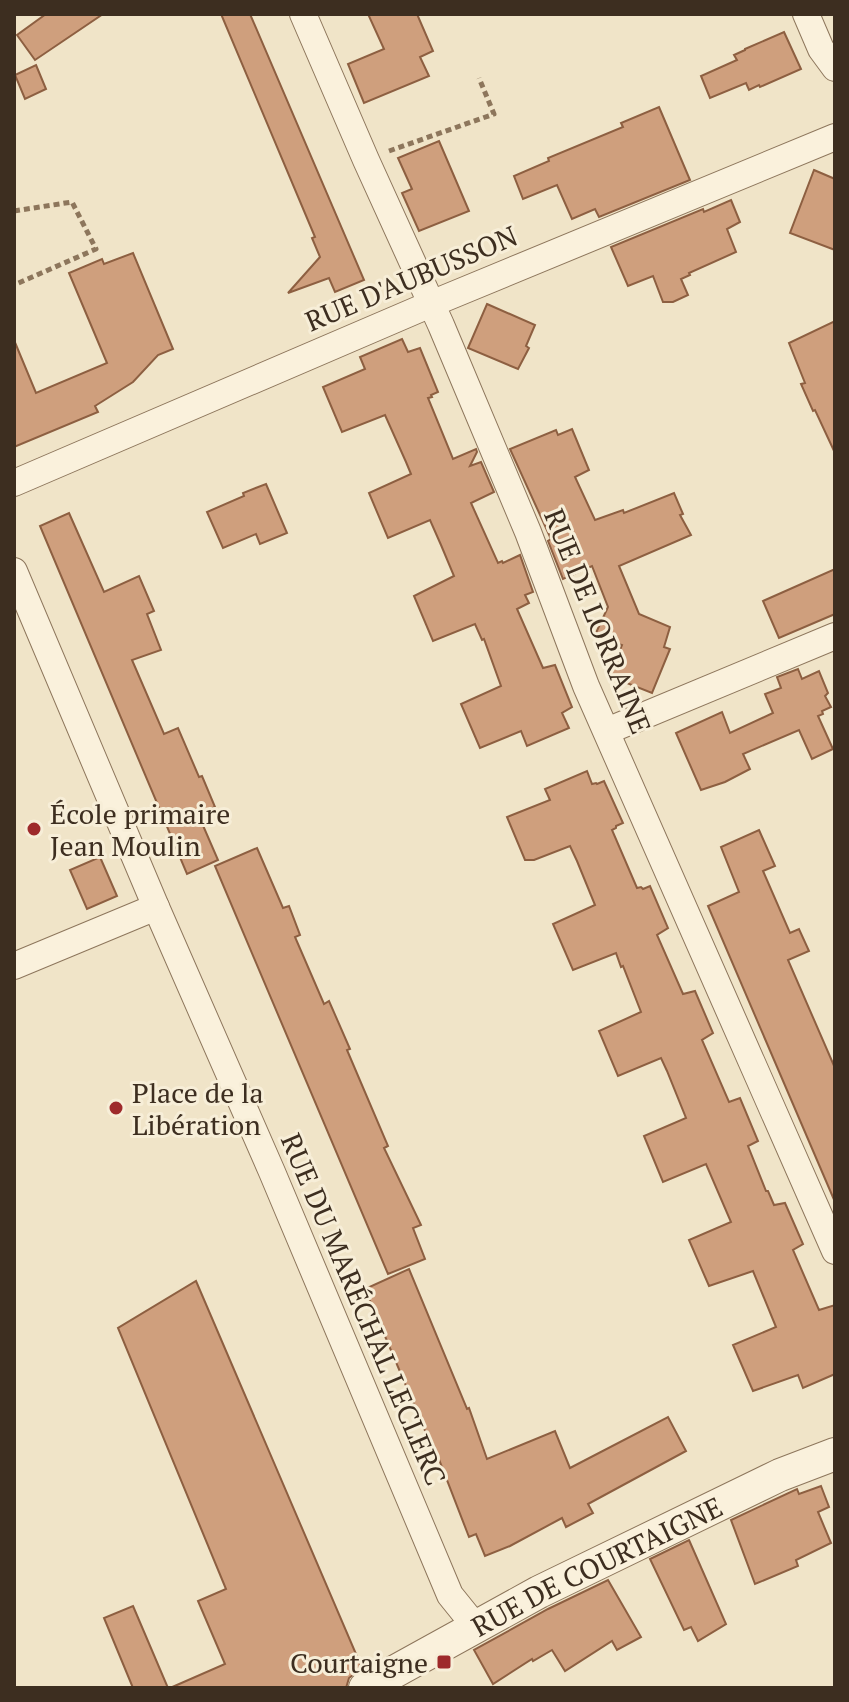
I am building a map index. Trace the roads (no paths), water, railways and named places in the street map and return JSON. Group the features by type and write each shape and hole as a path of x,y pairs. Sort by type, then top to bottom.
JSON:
{"street":[{"name":"RUE DE LORRAINE","path":"303,14 528,532 586,686 835,1251"},
{"path":"806,14 821,49 835,68"},
{"name":"RUE D'AUBUSSON","path":"14,483 431,304 835,137"},
{"name":"RUE DU MARÉCHAL LECLERC","path":"14,571 450,1595 475,1626"},
{"path":"607,731 835,636"},
{"path":"14,966 156,907"},
{"name":"RUE DE COURTAIGNE","path":"365,1688 539,1592 780,1475 835,1454"}],"place":[{"name":"École primaire Jean Moulin","path":"34,829"},
{"name":"Place de la Libération","path":"116,1108"},
{"name":"Courtaigne","path":"444,1662"}]}
